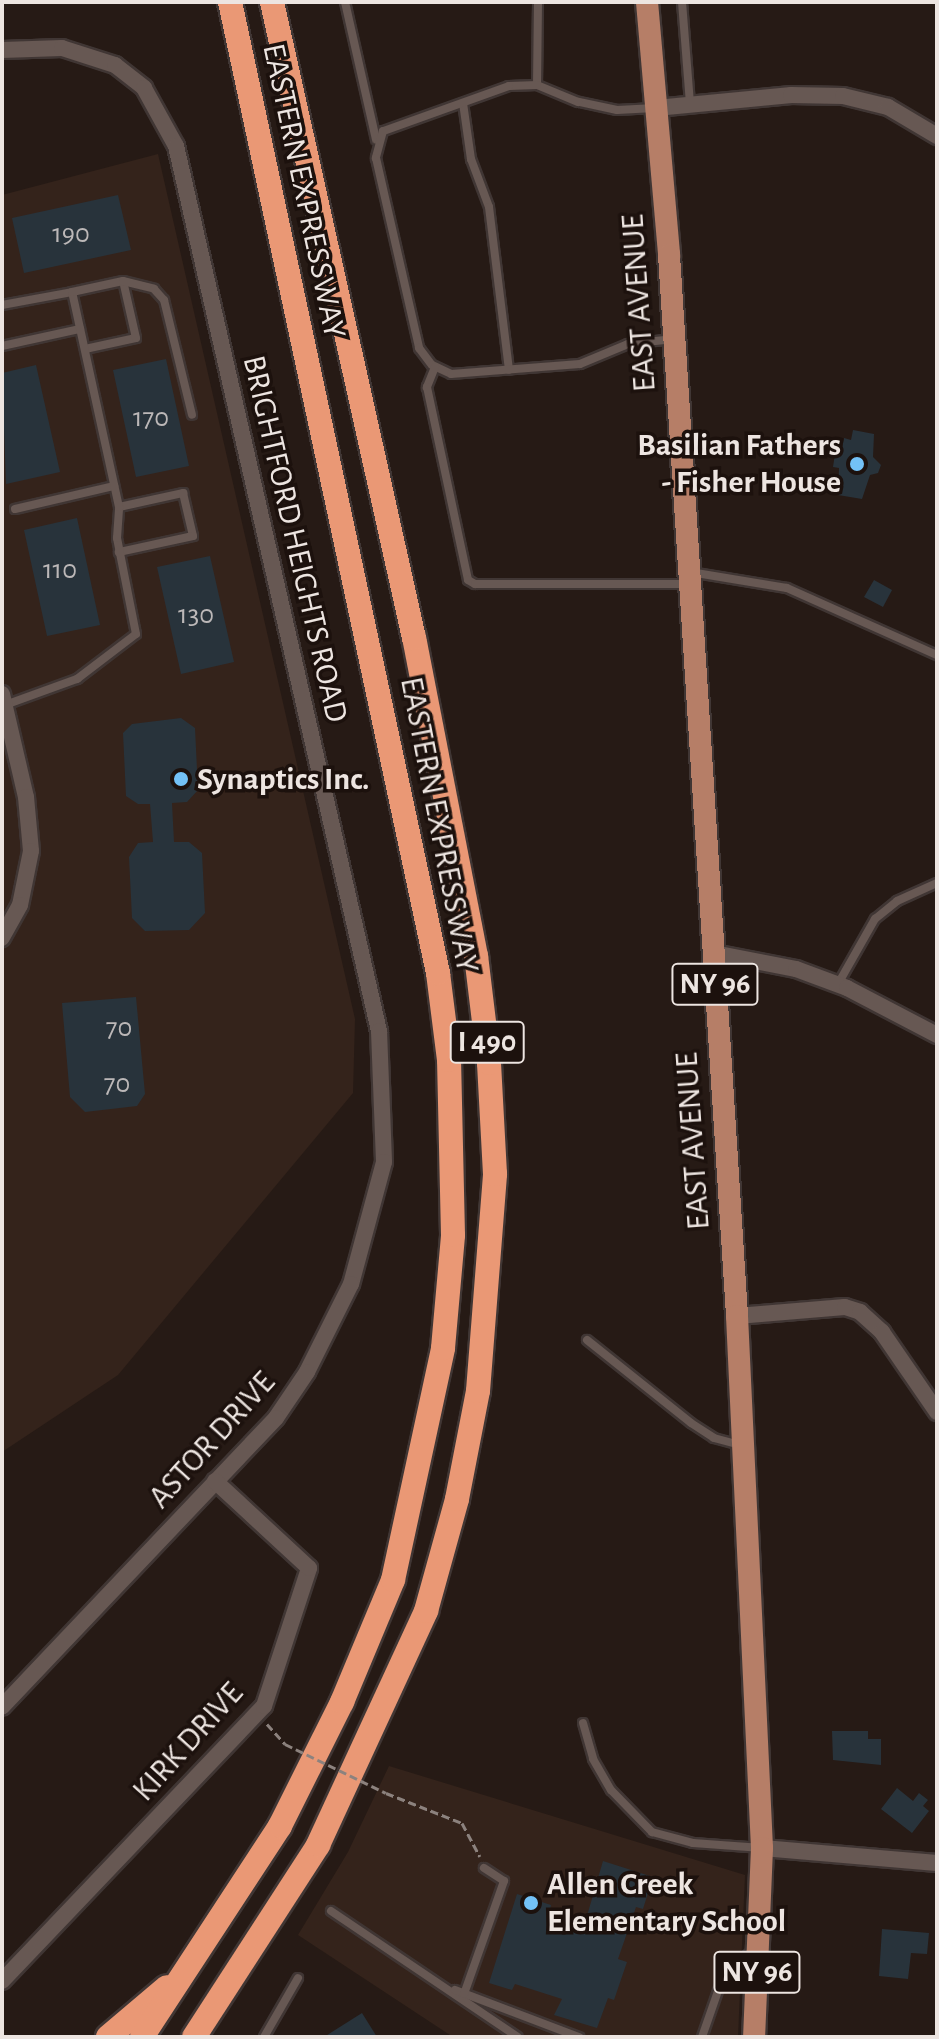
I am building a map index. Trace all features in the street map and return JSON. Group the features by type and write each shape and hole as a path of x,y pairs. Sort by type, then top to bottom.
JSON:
{"highway":[{"name":"EASTERN EXPRESSWAY","path":"142,2037 280,1826 342,1702 393,1580 443,1348 453,1235 449,1060 438,973 230,2"},
{"name":"EASTERN EXPRESSWAY","path":"196,2037 318,1845 426,1611 457,1499 478,1391 495,1174 489,1063 476,956 407,607 272,2"},
{"path":"108,2037 185,1973"}],"main road":[{"name":"EAST AVENUE","path":"647,2 674,339 737,1316 762,1848 754,2037"}],"street":[{"name":"BRIGHTFORD HEIGHTS ROAD","path":"2,50 62,48 115,65 151,97 176,146 379,1031 384,1162"},
{"path":"656,108 843,96 888,107 937,136"},
{"path":"2,938 20,905 31,851 26,797 3,699"},
{"path":"714,953 751,958 838,985 937,1035"},
{"name":"ASTOR DRIVE","path":"2,1707 276,1418 330,1331 367,1238 384,1162"},
{"path":"737,1316 845,1307 860,1312 882,1332 937,1412"},
{"name":"KIRK DRIVE","path":"2,1981 260,1711 309,1568 215,1481"},
{"path":"762,1848 937,1863"}],"lane":[{"path":"345,2 419,348 435,367 451,374 580,364 628,344 674,339"},
{"path":"537,85 538,2"},
{"path":"682,2 690,104"},
{"path":"376,140 383,131 509,86 537,85 578,102 617,110 656,108"},
{"path":"463,103 471,159 489,207 509,370"},
{"path":"85,349 136,338 123,281"},
{"path":"2,305 123,281 154,289 164,300 192,415"},
{"path":"3,699 77,679 136,634 119,552 119,507 72,292"},
{"path":"2,346 80,329"},
{"path":"435,367 427,387 468,580 475,584 690,578 787,588 937,655"},
{"path":"15,509 114,486"},
{"path":"119,507 183,493 193,536 119,552"},
{"path":"838,985 875,919 897,901 937,883"},
{"path":"587,1340 691,1423 714,1438 742,1445"},
{"path":"583,1723 593,1759 611,1790 652,1832 693,1843 762,1848"},
{"path":"464,1994 504,1881 484,1868"},
{"path":"331,1911 518,2037"},
{"path":"702,2037 724,1974 758,1948"},
{"path":"264,2037 298,1978"},
{"path":"440,1984 579,2037"}],"path":[{"path":"260,1711 276,1741 386,1793 462,1823 471,1833 484,1868"}],"shaded area":[{"path":"158,154 355,1019 353,1093 118,1375 2,1452 2,195"},
{"name":"Allen Creek Elementary School","path":"389,1766 745,1875 738,2037 453,2037 298,1935 348,1852"}],"building":[{"path":"118,195 131,250 24,273 12,218"},
{"path":"166,359 189,466 136,477 113,370"},
{"path":"36,365 60,472 6,484 2,373"},
{"name":"Basilian Fathers - Fisher House","path":"853,430 874,434 873,457 881,465 878,473 870,475 862,499 838,495 839,468 833,467 835,454 841,455 844,438 851,440"},
{"path":"77,518 100,625 47,636 24,530"},
{"path":"210,556 234,662 181,674 157,567"},
{"path":"874,580 892,590 883,607 864,597"},
{"path":"181,718 195,728 198,790 187,802 172,803 174,842 189,842 202,853 205,913 189,930 145,931 132,918 129,857 138,843 153,842 150,804 138,804 126,796 123,733 132,724"},
{"path":"136,997 145,1094 137,1106 85,1112 70,1097 62,1003"},
{"path":"832,1731 868,1731 868,1739 881,1739 881,1765 833,1760"},
{"path":"897,1788 913,1801 919,1793 928,1800 923,1806 929,1811 912,1833 881,1809"},
{"path":"603,1861 653,1877 643,1909 636,1907 618,1959 627,1962 614,2000 608,1998 597,2028 554,2015 562,1999 515,1984 512,1990 489,1983 517,1894 551,1905 549,1915 584,1926"},
{"path":"882,1929 929,1933 927,1954 911,1953 908,1979 879,1976"},
{"path":"362,2013 377,2037 324,2037"}],"place":[{"name":"Basilian Fathers - Fisher House","path":"857,464"},
{"name":"Synaptics Inc.","path":"181,779"},
{"name":"Allen Creek Elementary School","path":"531,1903"}]}
